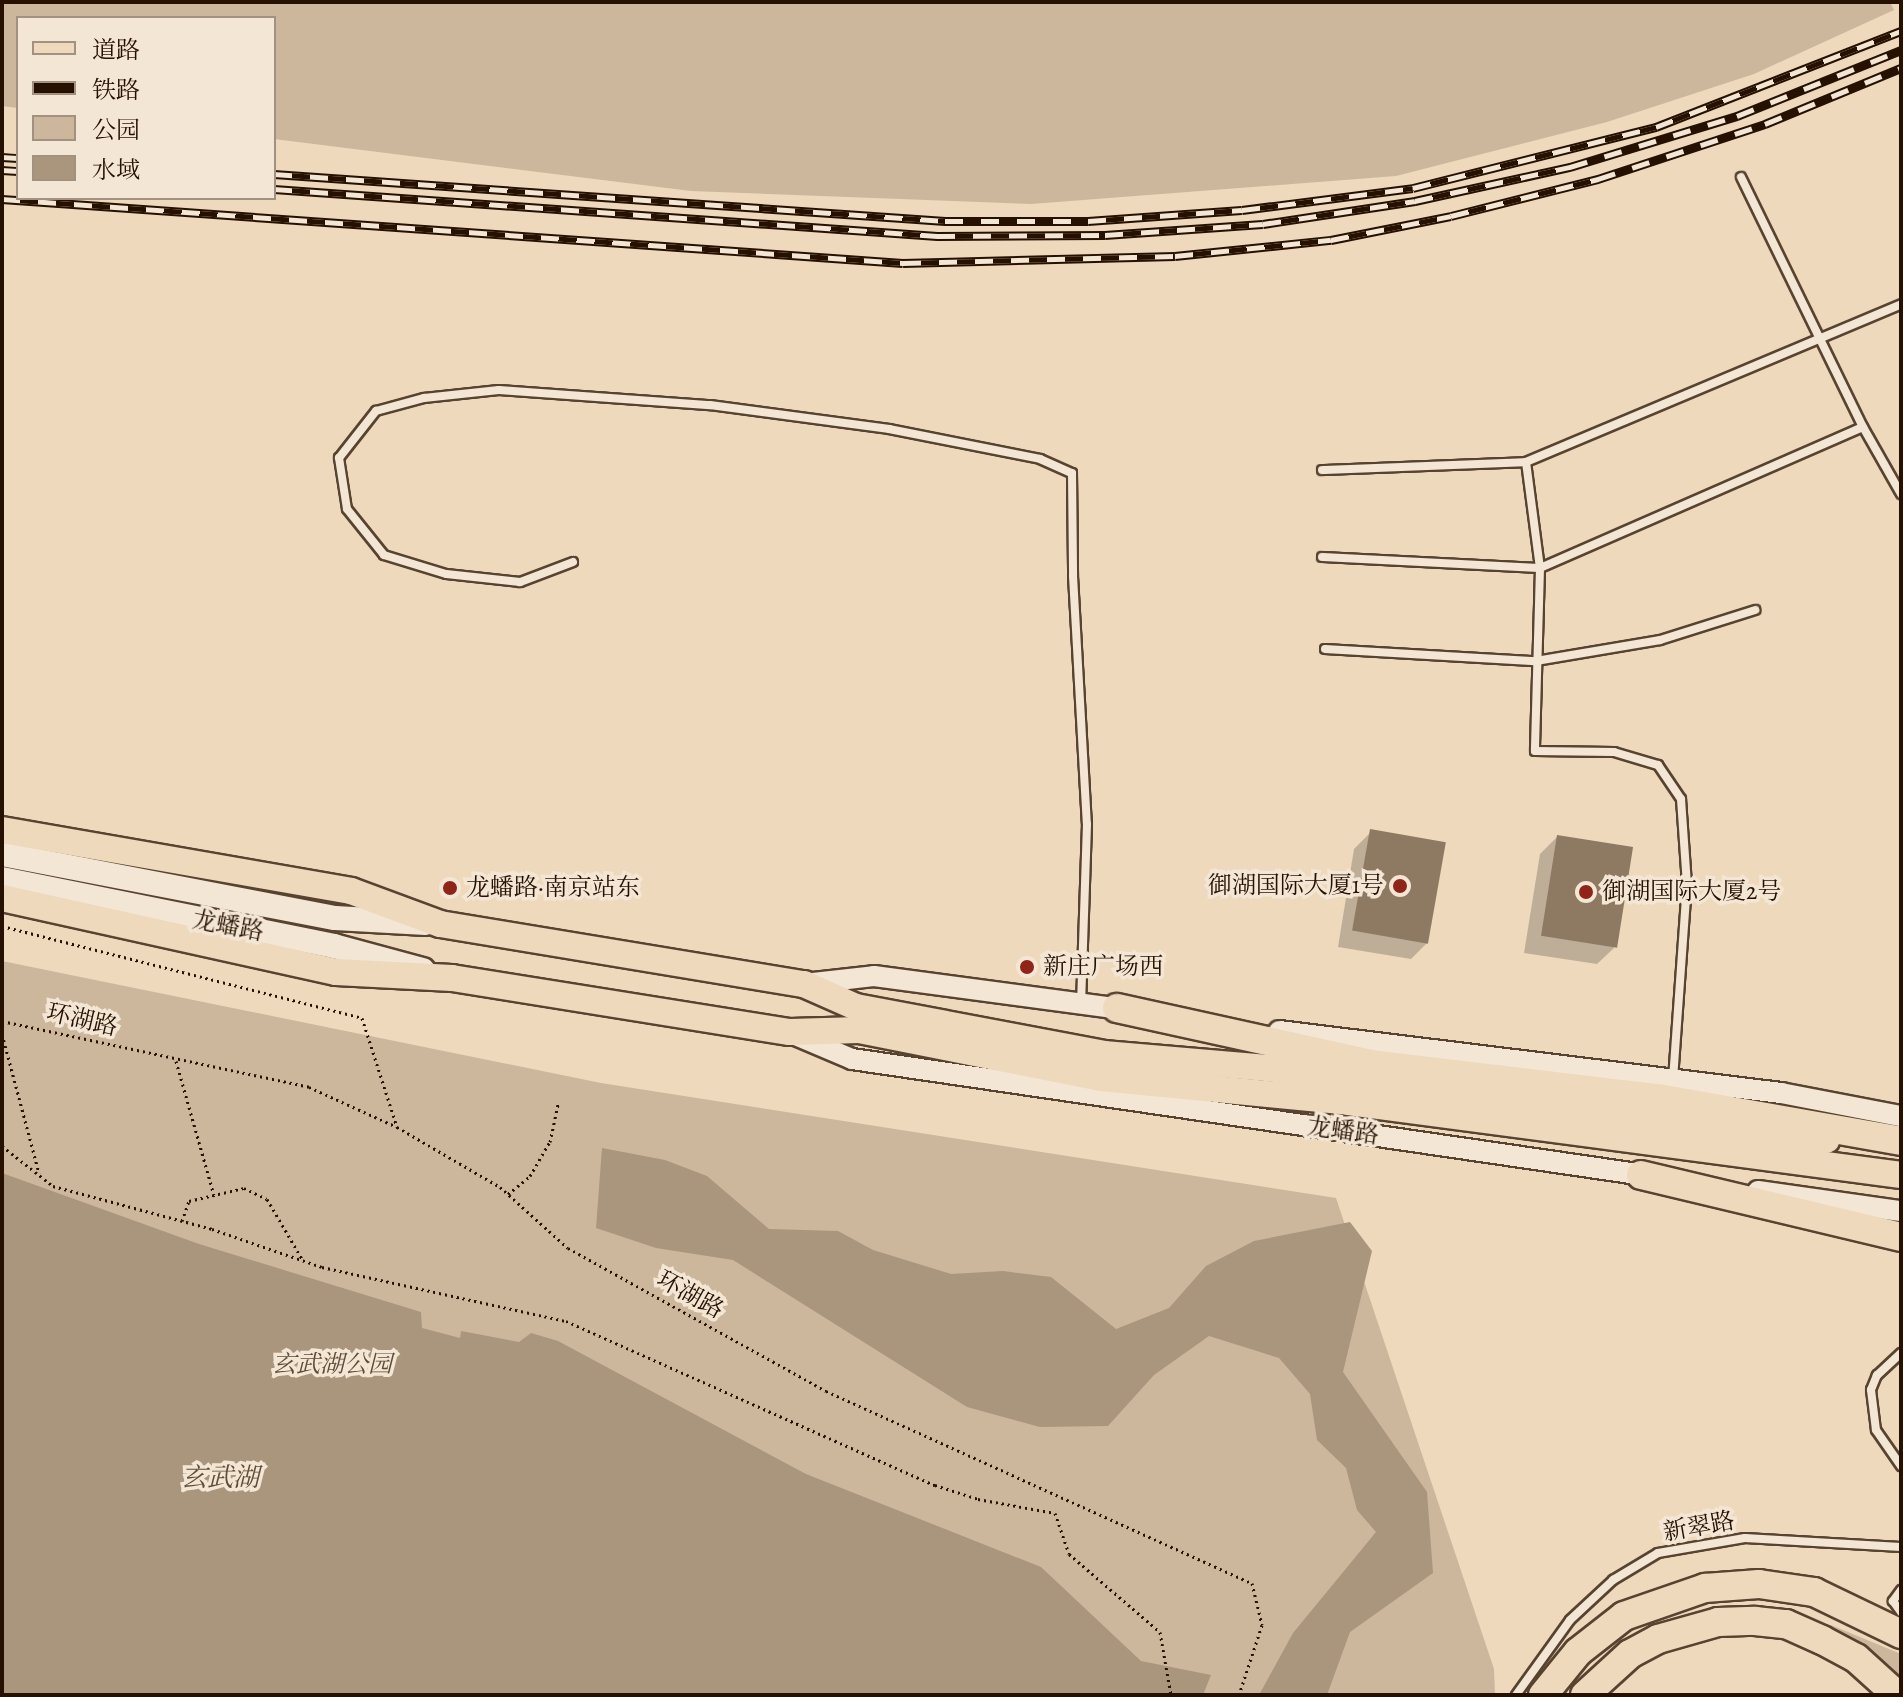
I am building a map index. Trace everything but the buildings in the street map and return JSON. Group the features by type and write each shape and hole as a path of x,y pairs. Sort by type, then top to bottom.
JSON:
{"highway":[{"path":"1117,1008 1371,1064 1658,1098 1901,1141"},
{"path":"1641,1175 1901,1237"},
{"path":"1543,1695 1598,1633 1648,1604 1677,1594 1759,1584 1814,1592 1858,1609 1901,1619"},
{"path":"1858,1609 1901,1634"},
{"path":"1585,1695 1630,1654 1658,1639 1718,1622 1755,1621 1786,1624 1822,1640 1856,1658 1897,1695"}],"main road":[{"name":"龙蟠路","path":"2,830 351,891 440,924"},
{"name":"龙蟠路","path":"2,854 335,918 440,924 804,984 857,1019 1101,1078 1349,1102 1901,1175"},
{"name":"龙蟠路","path":"2,879 334,946 452,978 790,1032 857,1019 1104,1054 1267,1068 1901,1150"},
{"name":"龙蟠路","path":"2,898 336,972 452,978"}],"street":[{"name":"龙蟠路","path":"804,984 874,976 1781,1093 1901,1116"},
{"name":"龙蟠路","path":"790,1032 852,1059 1901,1211"}],"lane":[{"path":"1741,177 1863,427 1901,494"},
{"path":"1322,470 1526,462 1822,341 1901,304"},
{"path":"573,562 520,582 446,574 384,555 347,509 339,458 376,411 424,398 499,390 710,405 889,429 1040,459 1072,473 1087,824 1081,1003"},
{"path":"1322,557 1540,568 1863,427"},
{"path":"1526,462 1540,568 1535,751 1614,752 1658,765 1681,799 1687,884 1673,1080"},
{"path":"1325,649 1536,661 1660,640 1755,610"},
{"path":"1901,1353 1877,1375 1871,1390 1876,1430 1901,1466"},
{"name":"新翠路","path":"1516,1695 1570,1620 1613,1580 1658,1553 1745,1538 1901,1547"},
{"path":"1901,1590 1893,1601 1901,1612"}],"path":[{"path":"2,926 362,1018 397,1127"},
{"name":"环湖路","path":"2,1021 176,1061 309,1087 397,1127 508,1194 568,1248 826,1391 1252,1583 1262,1625 1239,1695"},
{"path":"2,1034 40,1176"},
{"path":"176,1061 214,1195"},
{"path":"508,1194 530,1176 550,1142 558,1103"},
{"path":"2,1146 53,1186 182,1221 302,1260 566,1321 935,1485 978,1499 1055,1513 1069,1554 1160,1632 1171,1695"},
{"path":"182,1221 189,1201 244,1188 267,1199 302,1260"}],"green space":[{"path":"2,2 1890,2 1894,10 1754,74 1607,122 1396,176 1031,204 691,191 276,139 276,16 16,16 16,108 2,106"},
{"name":"玄武湖公园","path":"2,961 601,1083 1336,1198 1494,1669 1495,1695 2,1695"},
{"path":"1831,1625 1901,1654 1901,1680 1870,1654 1829,1635"}],"water":[{"path":"602,1148 665,1160 707,1176 769,1229 838,1231 873,1250 951,1274 1003,1271 1051,1277 1116,1329 1169,1308 1206,1266 1254,1241 1350,1222 1372,1251 1343,1372 1427,1492 1433,1573 1350,1632 1327,1695 1259,1695 1293,1633 1376,1532 1357,1510 1346,1468 1317,1440 1310,1394 1279,1358 1209,1336 1154,1375 1108,1426 1040,1427 967,1407 733,1260 656,1248 596,1228"},
{"name":"玄武湖","path":"2,1173 199,1244 421,1312 422,1328 460,1338 461,1331 519,1342 531,1333 558,1341 806,1474 1041,1567 1141,1661 1211,1675 1203,1695 2,1695"}],"railway":[{"path":"276,174 945,221 1088,221 1242,210 1413,188 1656,127 1901,31"},
{"path":"276,189 937,236 1105,235 1263,224 1415,201 1570,167 1737,116 1901,50"},
{"path":"16,200 903,263 1175,256 1331,240 1451,216 1598,179 1765,124 1901,68"},
{"path":"2,157 16,158"},
{"path":"2,170 16,171"},
{"path":"2,199 16,200"}],"place":[{"name":"御湖国际大厦1号","path":"1400,886"},
{"name":"龙蟠路·南京站东","path":"450,888"},
{"name":"御湖国际大厦2号","path":"1586,892"},
{"name":"新庄广场西","path":"1027,967"}]}
